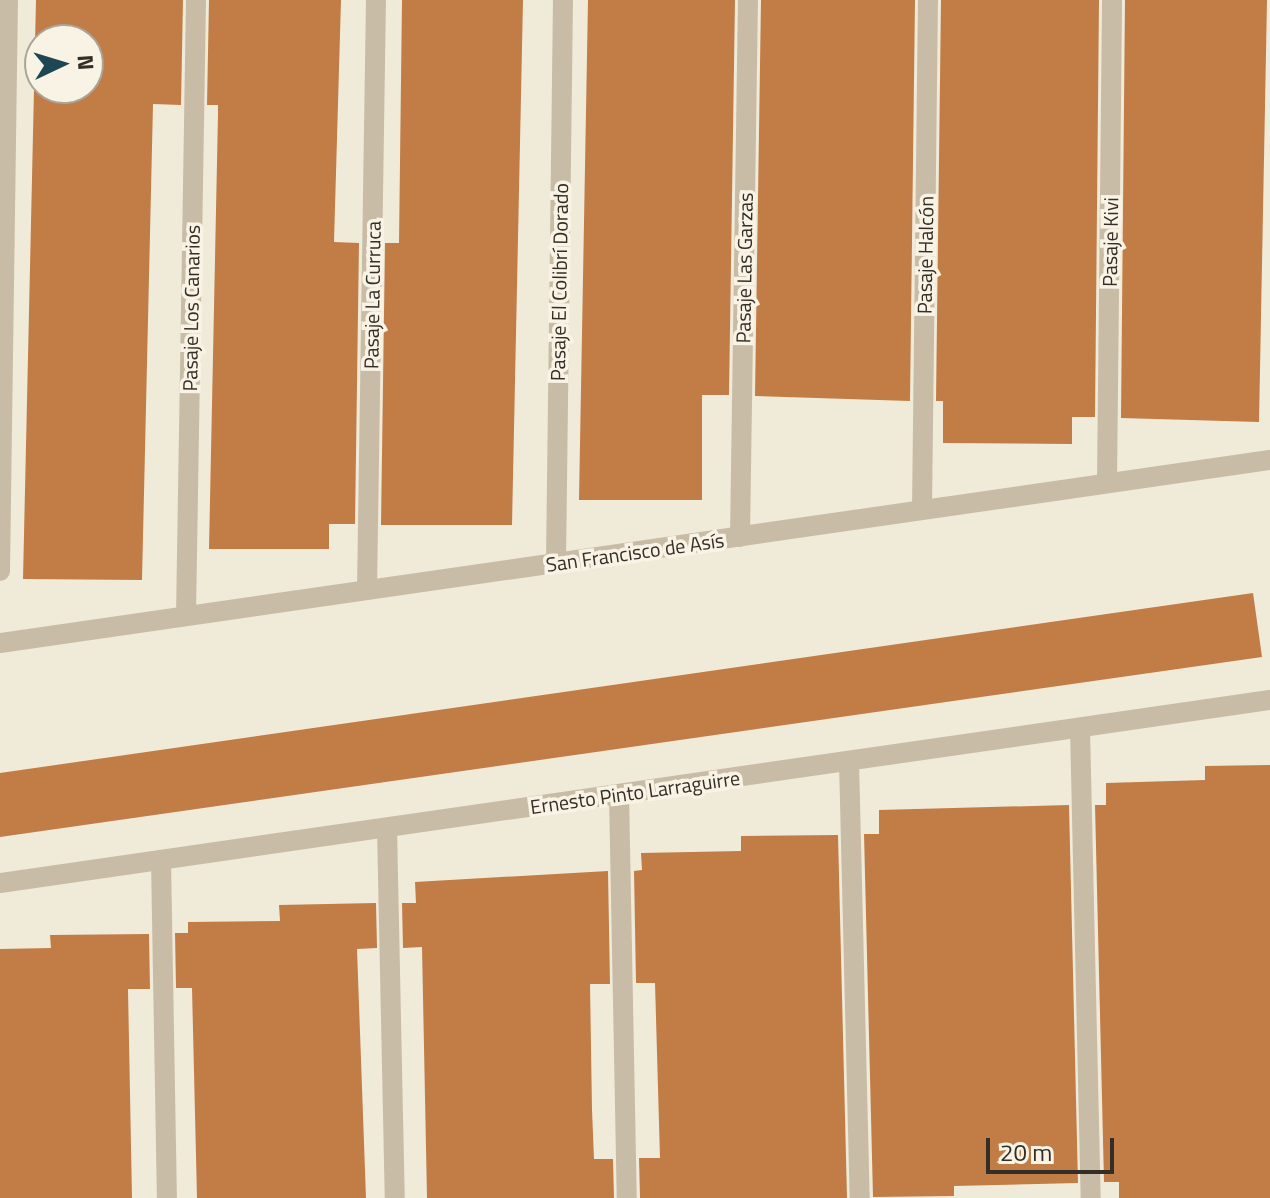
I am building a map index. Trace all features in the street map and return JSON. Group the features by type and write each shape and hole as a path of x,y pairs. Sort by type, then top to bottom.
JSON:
{"street":[{"path":"0,571 8,0"},
{"name":"Pasaje Los Canarios","path":"186,616 196,0"},
{"name":"Pasaje La Curruca","path":"367,590 376,0"},
{"name":"Pasaje El Colibrí Dorado","path":"556,563 563,0"},
{"name":"Pasaje Las Garzas","path":"740,537 748,0"},
{"name":"Pasaje Halcón","path":"922,510 928,0"},
{"name":"Pasaje Kivi","path":"1107,483 1112,0"},
{"name":"San Francisco de Asís","path":"0,643 1270,460"},
{"name":"Ernesto Pinto Larraguirre","path":"0,883 1270,700"},
{"path":"1080,728 1091,1198"},
{"path":"849,761 860,1198"},
{"path":"619,794 627,1198"},
{"path":"387,828 395,1198"},
{"path":"161,860 167,1198"}],"building":[{"path":"36,0 183,0 181,105 153,104 142,580 23,579 34,104 104,104 104,24 35,24"},
{"path":"209,0 341,0 334,242 359,243 355,524 329,524 329,549 209,549 218,105 207,105"},
{"path":"402,0 523,0 512,525 381,525 385,243 399,243"},
{"path":"588,0 735,0 729,395 702,395 702,500 579,500"},
{"path":"761,0 915,0 910,401 755,396"},
{"path":"941,0 1099,0 1095,417 1072,417 1072,444 943,443 943,401 936,401"},
{"path":"1125,0 1267,0 1259,422 1121,418"},
{"path":"1253,593 1262,657 0,837 0,773"},
{"path":"1270,765 1270,1198 1119,1198 1119,1182 1104,1182 1095,805 1106,805 1106,783 1205,780 1205,766"},
{"path":"1069,805 1078,1183 954,1186 954,1196 873,1197 864,834 879,834 879,810"},
{"path":"838,835 847,1198 640,1198 639,1158 660,1158 655,983 636,983 634,871 642,870 641,853 741,851 741,836"},
{"path":"608,871 610,984 590,984 592,1110 594,1159 613,1159 614,1198 427,1198 422,947 403,948 402,903 416,903 415,882"},
{"path":"376,903 377,948 357,949 366,1198 197,1198 192,988 176,988 175,933 188,933 188,922 280,921 279,905"},
{"path":"149,934 150,989 128,989 132,1198 0,1198 0,949 51,948 50,935"}]}
